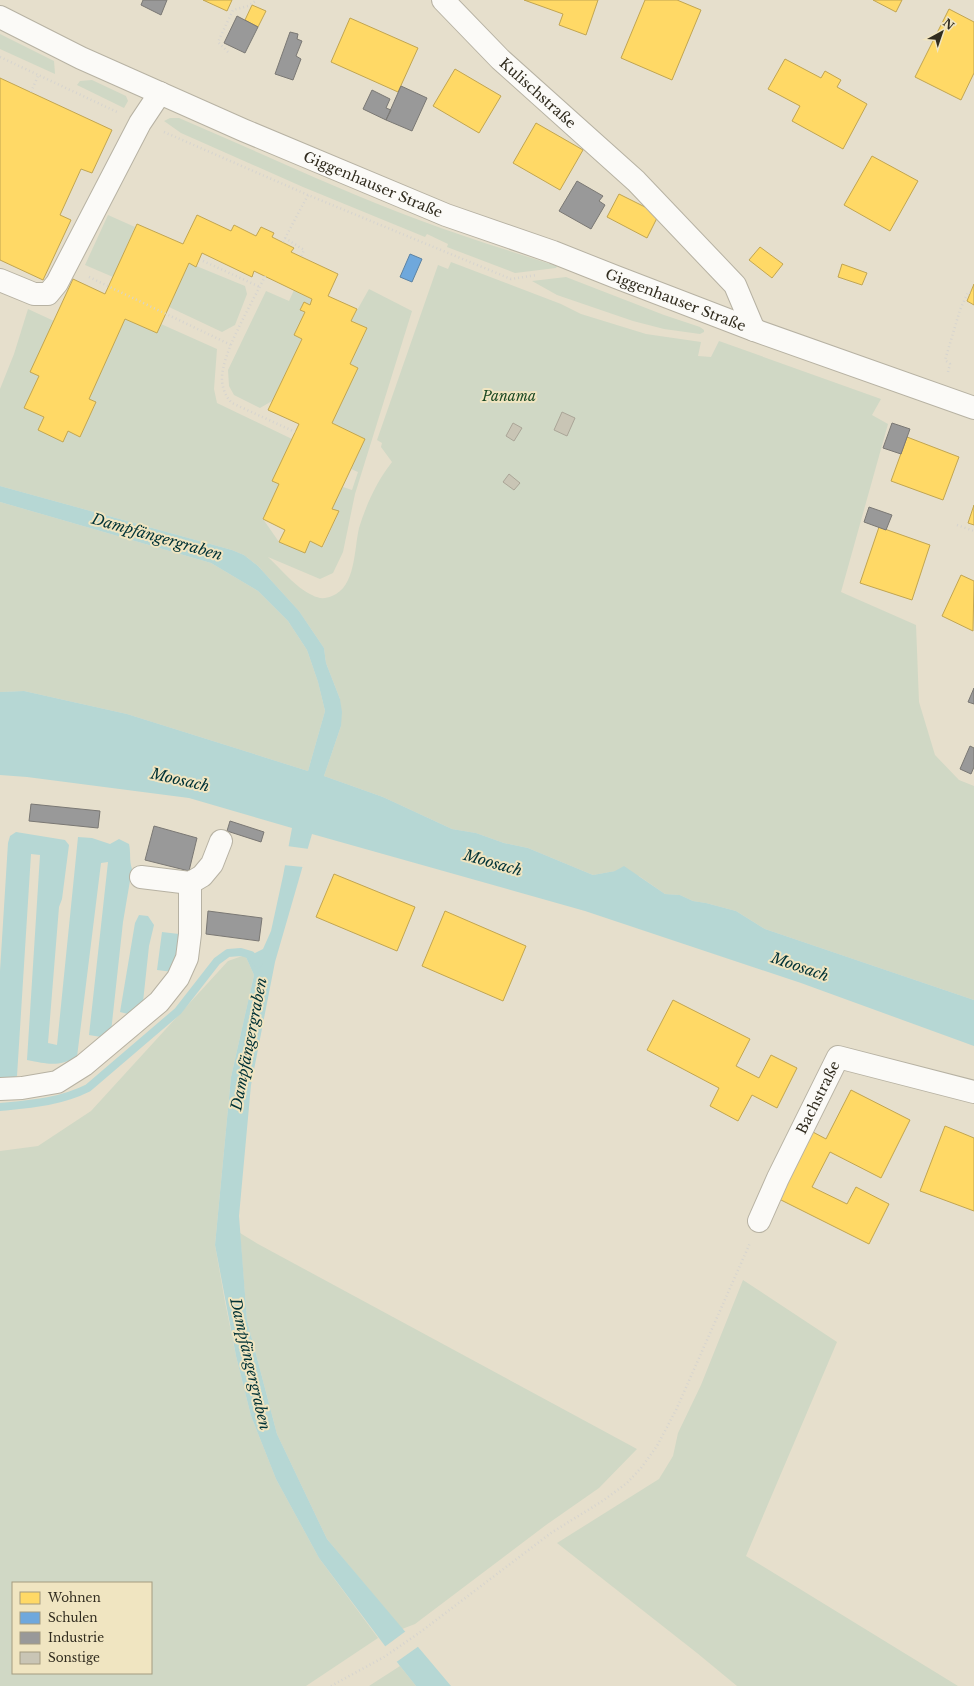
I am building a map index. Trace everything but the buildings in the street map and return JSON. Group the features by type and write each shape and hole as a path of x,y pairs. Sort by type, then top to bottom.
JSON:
{"main road":[{"name":"Kulischstraße","path":"444,0 500,59 636,181"},
{"name":"Giggenhauser Straße","path":"0,17 82,58 160,93 298,154 446,215 553,252 616,278 754,330 974,408"},
{"path":"0,280 34,294 48,294 57,283 67,266 140,122 160,93"},
{"name":"Giggenhauser Straße","path":"636,181 735,285 754,330"},
{"path":"141,877 190,883 202,876 212,864 221,842"},
{"path":"0,1089 22,1088 57,1082 84,1065 159,1002 178,978 187,958 190,934 190,883"},
{"name":"Bachstraße","path":"760,1221 778,1178 838,1057 974,1092"}],"path":[{"path":"228,52 218,42 233,10 248,6 257,0"},
{"path":"0,57 38,76 140,122 308,195 510,279"},
{"path":"31,92 38,76"},
{"path":"283,242 308,195"},
{"path":"285,238 304,250 301,257"},
{"path":"203,261 260,287"},
{"path":"218,267 219,262"},
{"path":"67,266 231,345"},
{"path":"232,274 234,268"},
{"path":"265,276 223,364 222,381 225,396 232,403 295,432"},
{"path":"946,378 950,364 945,360 962,304 968,292 970,293"},
{"path":"957,525 974,531"},
{"path":"331,1686 384,1657 420,1633 551,1533 604,1500 627,1483 641,1468 657,1446 676,1410 760,1221"}],"green space":[{"path":"0,34 54,61 55,74 0,49"},
{"path":"92,80 126,96 128,101 124,108 77,85 80,81"},
{"path":"170,118 179,118 328,183 419,220 557,266 556,268 515,273 447,247 448,244 427,234 425,237 303,187 181,133 164,121"},
{"path":"108,215 135,227 113,277 85,265"},
{"name":"Panama","path":"451,262 561,304 581,314 646,334 701,342 698,356 711,357 719,341 881,399 872,415 888,424 841,592 916,625 919,702 935,755 959,780 974,786 974,1000 765,929 736,911 693,901 680,895 665,894 639,876 615,871 593,875 528,848 504,843 476,833 452,829 383,797 324,776 341,726 340,699 326,663 324,648 299,611 258,566 244,555 232,550 0,486 0,389 14,354 28,309 54,321 30,372 39,376 24,408 44,417 38,430 68,431 80,436 96,403 89,399 125,319 157,333 161,324 217,349 214,389 217,403 292,439 273,481 279,484 263,519 279,542 305,553 310,541 323,547 339,512 332,509 343,487 352,490 358,472 351,469 365,439 332,423 358,368 350,364 367,329 351,321 369,289 412,311 355,494 343,552 333,573 320,579 268,557 294,583 306,592 320,598 332,596 346,585 353,566 359,528 365,511 372,494 392,462 381,447 382,443 377,440 438,265 448,269"},
{"path":"189,263 245,286 247,294 235,325 222,332 169,307"},
{"path":"566,277 664,315 700,327 704,330 704,332 700,334 664,329 633,321 557,295 532,281"},
{"path":"294,290 312,299 310,305 300,310 305,312 294,335 302,339 272,401 260,408 234,395 229,386 228,370 266,291 289,301"},
{"path":"0,502 211,563 258,591 288,621 307,650 318,682 325,711 308,771 127,714 24,691 0,692"},
{"path":"245,955 254,975 231,1077 215,1245 225,1302 236,1356 251,1416 276,1479 319,1558 378,1638 306,1686 0,1686 0,1151 38,1146 91,1111 228,961"},
{"path":"240,1233 637,1449 599,1488 546,1525 415,1624 402,1629 327,1539 277,1434 247,1320"},
{"path":"743,1280 837,1342 746,1556 958,1686 737,1686 557,1543 659,1479 673,1456 678,1433 701,1385"},
{"path":"400,1666 416,1686 369,1686"}],"water":[{"path":"0,486 232,550 244,555 258,566 299,611 324,648 326,663 340,699 342,712 341,726 324,776 383,797 452,829 476,833 504,843 528,848 593,875 615,871 624,866 665,894 680,895 693,901 736,911 765,929 974,1000 974,1046 801,983 585,911 312,834 275,962 251,1085 239,1216 247,1320 277,1434 327,1539 451,1686 416,1686 319,1558 276,1479 251,1416 236,1356 215,1245 231,1077 254,975 245,955 251,955 263,949 271,931 292,828 189,798 27,777 0,775 0,692 24,691 127,714 308,771 325,711 318,682 307,650 288,621 258,591 211,563 0,502"},
{"path":"16,832 65,840 69,845 62,899 59,907 48,1043 57,1045 78,837 92,838 110,844 119,839 129,844 132,869 123,922 111,1032 101,1037 89,1035 108,862 101,863 77,1057 53,1064 41,1063 27,1060 40,855 31,854 17,1076 8,1079 0,1077 0,971 8,843 10,836"},
{"path":"139,915 148,916 154,925 149,946 143,1002 128,1014 120,1012 135,923"},
{"path":"162,932 179,934 173,972 157,970"}],"pier":[{"path":"287,846 309,849 303,867 283,865"},
{"path":"406,1631 419,1646 395,1663 383,1648"}],"waterway":[{"path":"0,1107 56,1099 88,1088 178,1011 217,961 228,953 241,952 251,955 258,964"}],"water label":[{"name":"Dampfängergraben","path":"157,537"},
{"name":"Moosach","path":"180,780"},
{"name":"Moosach","path":"493,863"},
{"name":"Moosach","path":"800,967"},
{"name":"Dampfängergraben","path":"249,1044"},
{"name":"Dampfängergraben","path":"250,1364"}]}
